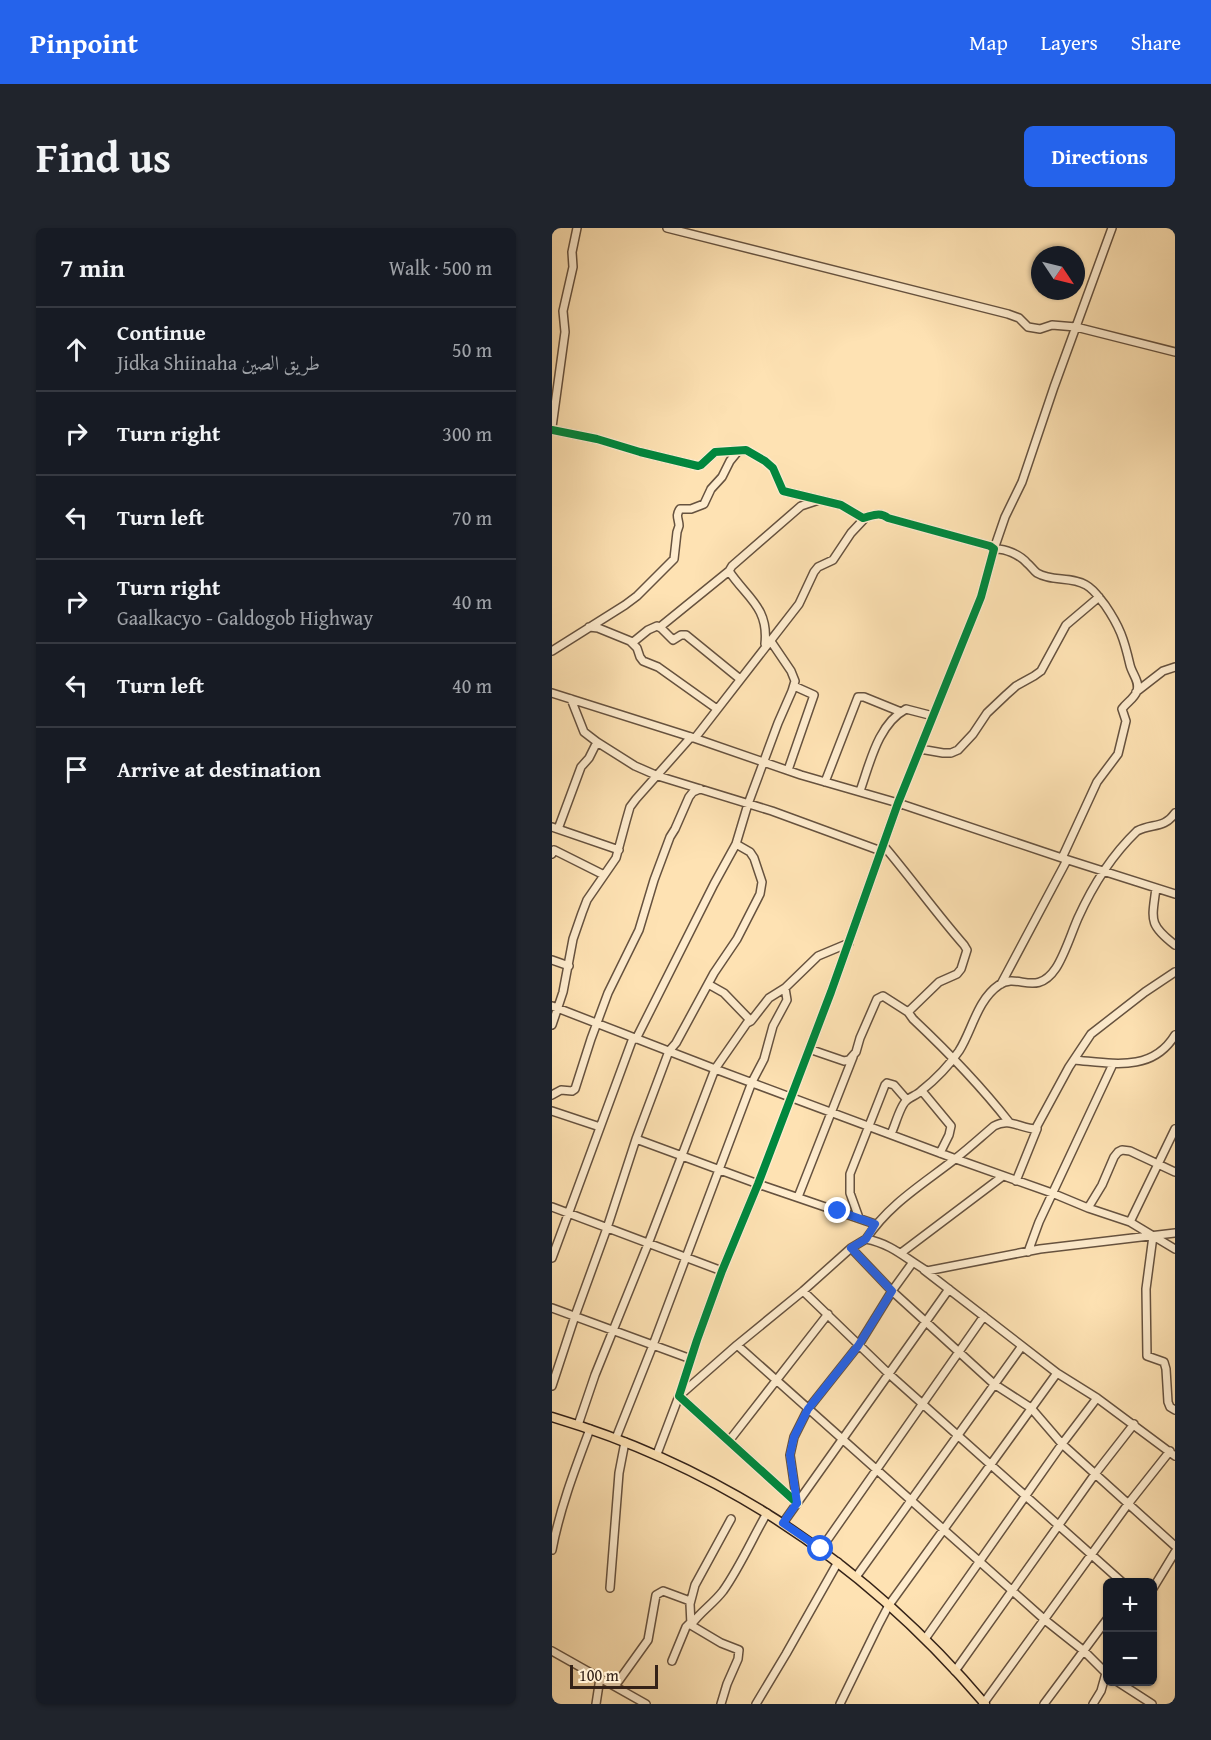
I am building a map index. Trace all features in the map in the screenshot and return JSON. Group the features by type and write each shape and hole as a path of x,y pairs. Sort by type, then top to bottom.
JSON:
{"main road":[{"path":"552,1417 657,1454 783,1523 838,1562 890,1605 925,1639 984,1704"}],"street":[{"path":"577,228 573,267 564,311 565,332 552,429 698,466 715,452 746,450 773,468 783,491 841,506 858,516 885,515 888,518 994,549 1005,550 1021,558 1038,573 1074,579 1089,586 1116,621 1124,640 1130,664 1138,682 1132,699 1122,708 1126,721 1118,754 1097,782 1064,859 1001,984 985,1002 966,1040 944,1072 907,1100 891,1134"},
{"path":"668,228 1019,318 1028,327 1040,328 1052,325 1076,327 1175,352"},
{"path":"657,1454 722,1271 758,1184 849,943 898,803 981,597 1005,517 1022,482 1112,228"},
{"path":"552,651 637,596 674,559 677,532 680,526 677,519 680,509 691,509 704,504 711,489 722,477 739,450"},
{"path":"632,643 653,627 660,627 729,571 801,506 819,500"},
{"path":"552,1025 573,939 582,913 587,900 612,866 619,850 630,807 717,709 799,604 818,567 833,560 866,517"},
{"path":"729,571 763,617 766,634 765,647"},
{"path":"920,749 943,753 958,750 973,734 987,713 1016,686 1041,670 1066,626 1099,597"},
{"path":"588,627 606,631 632,643 643,661 658,667 717,709"},
{"path":"660,627 673,640 686,635 740,679"},
{"path":"552,1258 634,1039 736,844 748,804 794,686 795,681 791,671 770,640"},
{"path":"1136,692 1163,671 1175,666"},
{"path":"789,770 814,695 794,686"},
{"path":"552,693 1175,894"},
{"path":"825,782 858,697 864,697 901,712"},
{"path":"571,699 584,732 635,766 658,776 882,848 902,868 967,950 962,969 957,974 939,982 908,1012"},
{"path":"860,791 875,750 887,725 896,714 906,709 933,716"},
{"path":"597,742 589,758 581,767 555,828 619,850"},
{"path":"552,1095 561,1090 575,1089 608,993 639,930 670,837 689,796 700,789"},
{"path":"1001,984 1040,983 1049,976 1056,968 1104,870 1137,831 1166,823 1175,813"},
{"path":"552,1386 636,1139 669,1051 676,1043 708,984 737,939 762,887 754,858 750,852 736,844"},
{"path":"552,854 554,850 604,875"},
{"path":"1156,888 1152,920 1160,932 1175,945"},
{"path":"578,1425 595,1375 715,1069 735,1038 769,998 785,988 818,956 849,943"},
{"path":"552,960 568,966"},
{"path":"1016,1181 1037,1126 1091,1034 1175,972"},
{"path":"708,984 724,993 751,1021"},
{"path":"610,1588 620,1440 685,1258 752,1082 764,1059 773,1026 787,1000 785,988"},
{"path":"798,1197 872,1009 880,996 908,1012 954,1058 1009,1122"},
{"path":"555,1007 634,1039 1130,1222 1175,1249"},
{"path":"1074,1060 1131,1064 1149,1059 1164,1050 1175,1035"},
{"path":"809,1049 844,1061 853,1057"},
{"path":"1028,1252 1052,1193 1113,1064"},
{"path":"859,1218 850,1193 850,1174 885,1085 887,1083 894,1085 907,1100"},
{"path":"922,1090 951,1126 940,1153"},
{"path":"552,1111 600,1127"},
{"path":"679,1396 851,1248 866,1239 875,1224 902,1199 956,1159 994,1126 1009,1122 1037,1129"},
{"path":"1130,1222 1175,1129"},
{"path":"636,1139 875,1224"},
{"path":"1088,1208 1102,1185 1114,1157 1122,1150 1130,1151 1175,1172"},
{"path":"901,1253 1003,1176"},
{"path":"552,1207 722,1271"},
{"path":"866,1239 877,1241 901,1253 927,1271 1028,1252 1175,1233"},
{"path":"1153,1236 1146,1289 1147,1356 1164,1362 1168,1402 1175,1410"},
{"path":"851,1248 892,1291 994,1384 1031,1408 1062,1444 1175,1545"},
{"path":"901,1253 1057,1373 1097,1398 1172,1453 1128,1504 984,1704"},
{"path":"797,1503 790,1455 794,1437 808,1409 858,1346 913,1262"},
{"path":"783,1523 949,1289"},
{"path":"803,1291 858,1346 1118,1578"},
{"path":"552,1308 691,1359"},
{"path":"729,1441 828,1314"},
{"path":"821,1549 984,1316"},
{"path":"737,1345 1044,1620 1103,1669"},
{"path":"856,1577 1022,1346"},
{"path":"840,1704 890,1605 1057,1373"},
{"path":"679,1396 797,1503"},
{"path":"925,1639 1097,1398"},
{"path":"955,1671 1058,1525 1134,1424"},
{"path":"552,1550 554,1526 590,1429"},
{"path":"672,1661 686,1627 691,1625 723,1590 767,1513"},
{"path":"691,1625 690,1601 695,1585 731,1519"},
{"path":"1157,1582 1175,1552"},
{"path":"756,1704 838,1562"},
{"path":"615,1686 648,1640 656,1595 663,1591 690,1601"},
{"path":"1044,1704 1103,1624"},
{"path":"691,1625 721,1643 739,1650 738,1659 721,1704"},
{"path":"552,1651 646,1704"},
{"path":"596,1704 600,1678"},
{"path":"1093,1704 1103,1685"},
{"path":"1124,1686 1152,1704"}],"cycle path":[{"path":"552,430 597,439 698,466 715,452 746,450 773,468 783,491 841,505 863,518 882,515 994,549 981,597 898,803 831,992 758,1184 722,1271 679,1396 797,1503"}],"route":[{"path":"821,1549 783,1523 797,1503 790,1455 794,1437 808,1409 858,1346 892,1291 851,1248 866,1239 875,1224 838,1211"}]}
